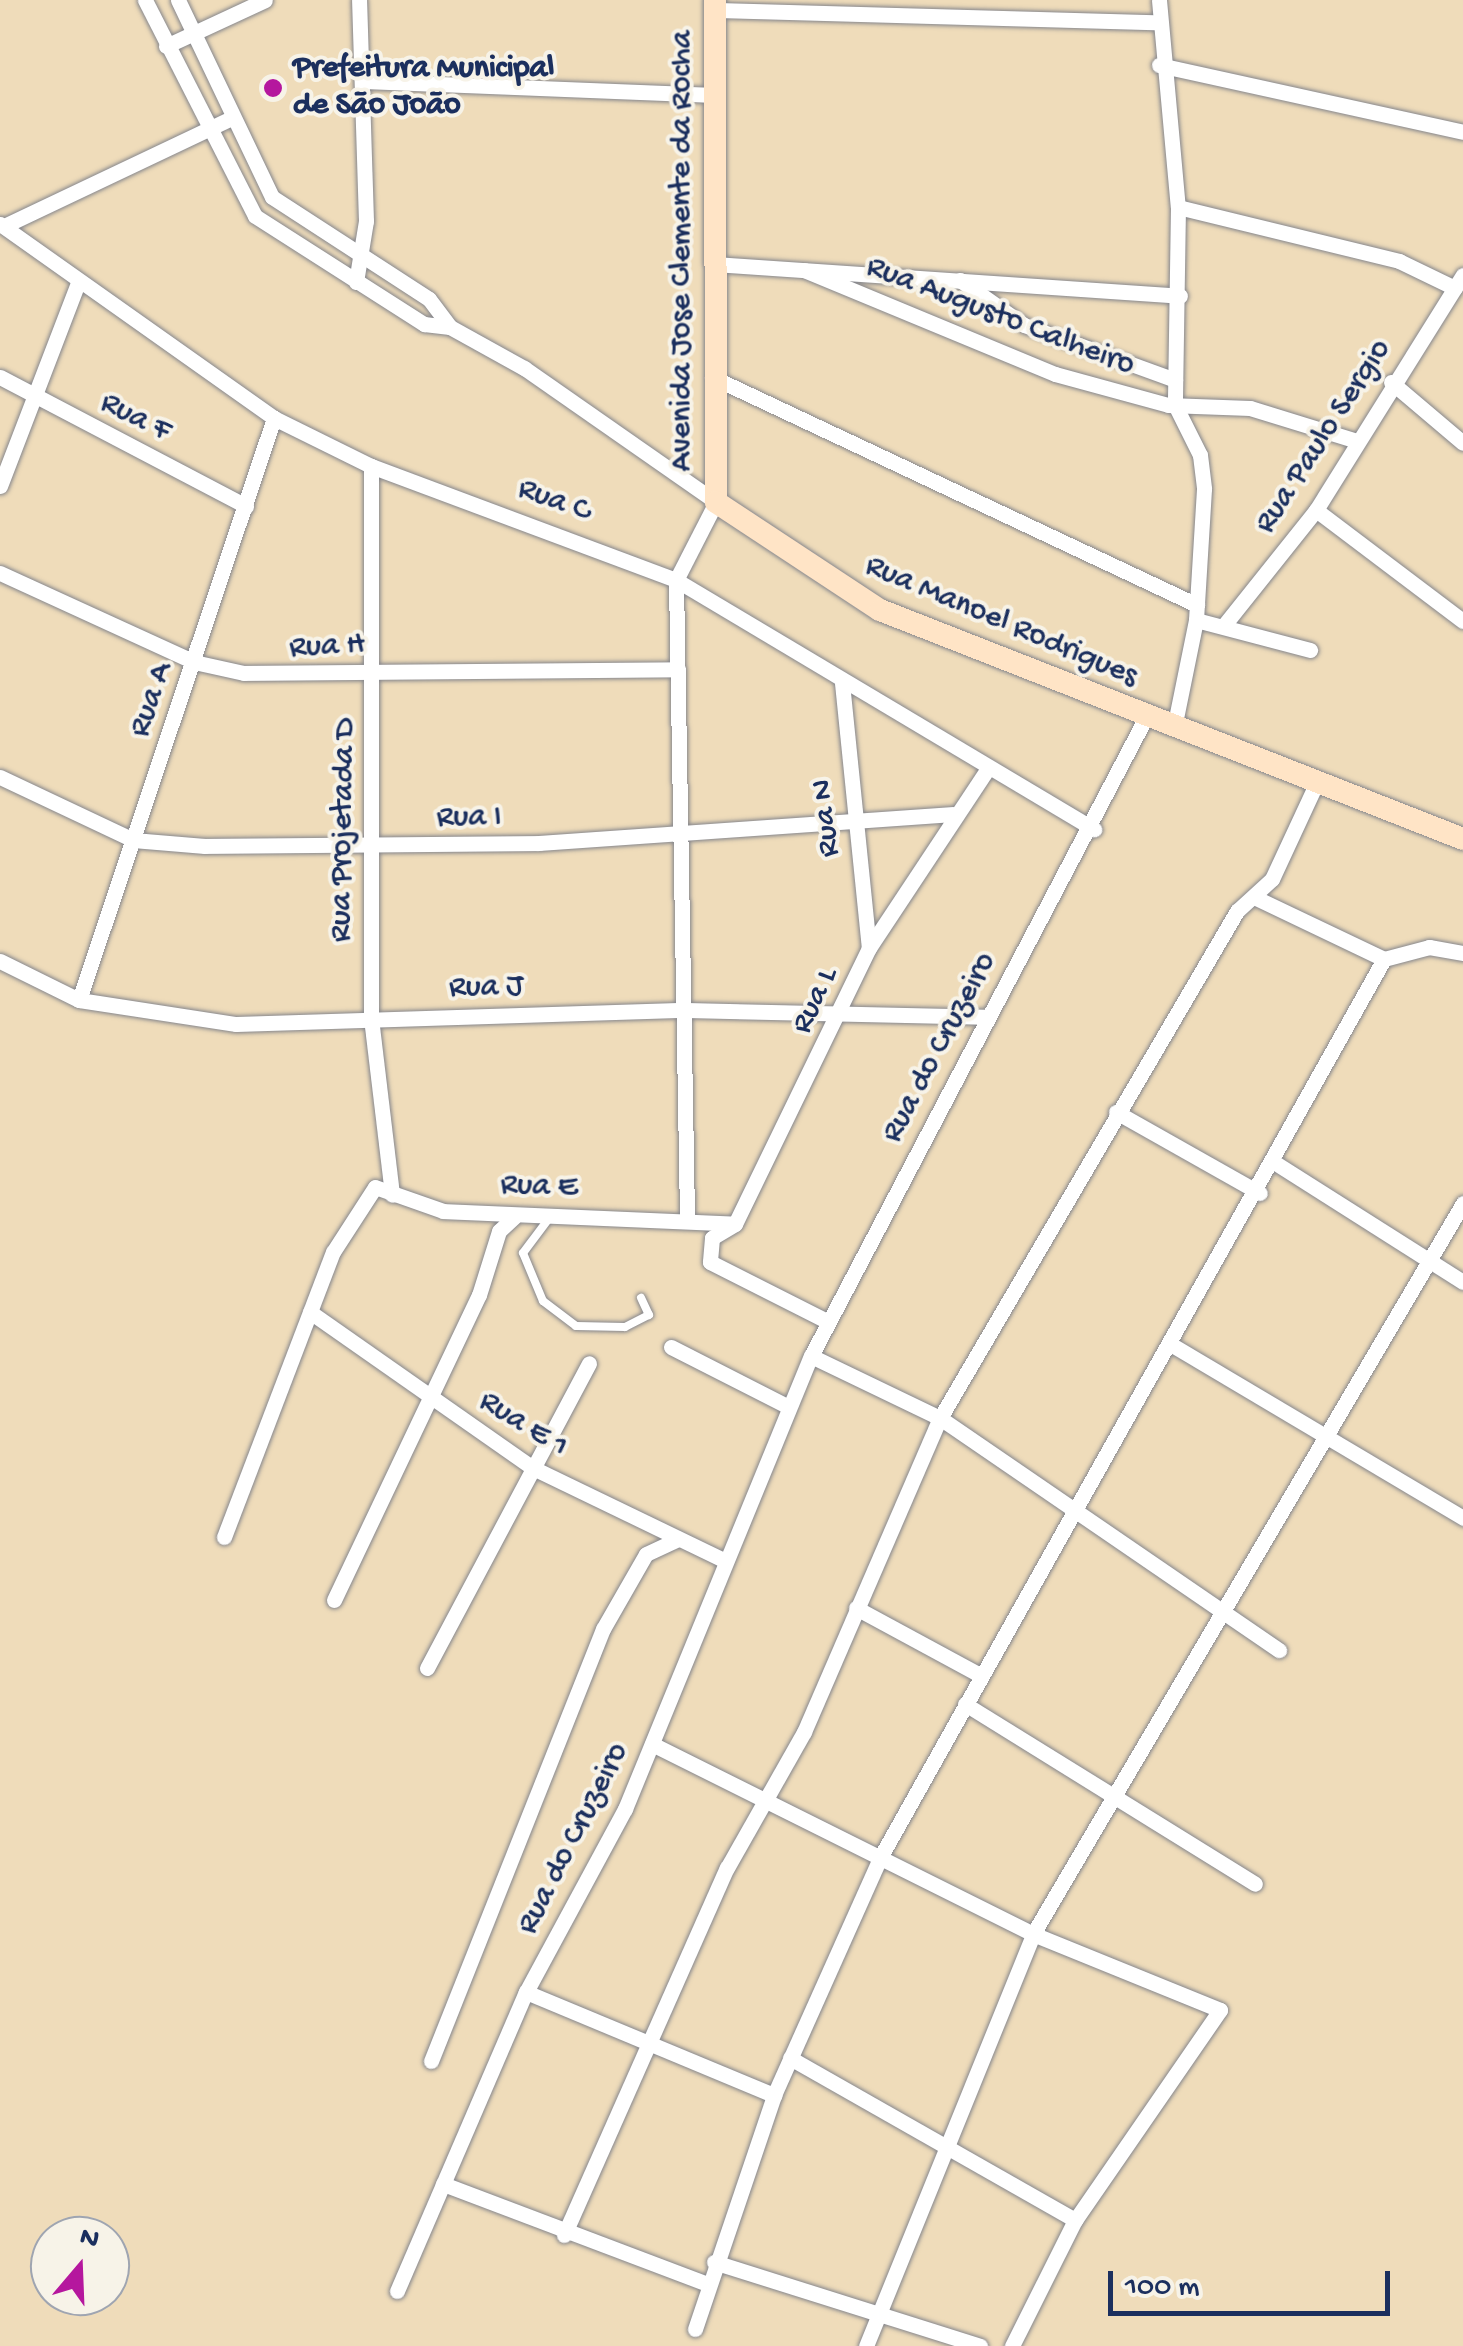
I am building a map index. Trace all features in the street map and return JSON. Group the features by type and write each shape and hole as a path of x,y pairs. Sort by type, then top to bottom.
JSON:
{"street":[{"path":"145,0 205,132 255,216 424,324 450,327"},
{"path":"178,0 230,119 282,208 429,299 450,327"},
{"path":"166,46 265,0"},
{"path":"356,282 364,256 365,81 359,0"},
{"path":"1159,0 1159,65 1178,207 1180,296 1175,405 1203,470 1196,613 1174,728"},
{"path":"716,5 1156,22"},
{"name":"Avenida Jose Clemente da Rocha","path":"716,5 712,377 716,502"},
{"path":"1159,65 1463,132"},
{"path":"365,81 714,95"},
{"path":"2,225 230,119"},
{"path":"1178,207 1400,261 1459,281"},
{"name":"Rua C","path":"2,225 78,283 274,418 371,466 676,580 988,770 1094,829"},
{"path":"714,264 1180,296"},
{"name":"Rua Augusto Calheiro","path":"804,270 1055,374 1175,405 1227,403 1354,440"},
{"path":"960,280 1024,325 1175,380"},
{"name":"Rua Paulo Sergio","path":"1225,624 1316,510 1354,440 1459,281"},
{"path":"0,486 78,283"},
{"name":"Rua Manoel Rodrigues","path":"450,327 608,422 716,502 880,610 1145,719 1463,839"},
{"path":"712,377 1196,613 1310,650"},
{"name":"Rua F","path":"0,378 246,506"},
{"path":"1391,382 1463,443"},
{"name":"Rua A","path":"79,1000 274,418"},
{"name":"Rua Projetada D","path":"371,466 371,1018 392,1195"},
{"path":"716,502 676,580 687,1216 735,1224"},
{"path":"1316,510 1463,621"},
{"name":"Rua H","path":"0,572 194,662 278,677 374,671 678,668"},
{"name":"Rua N","path":"842,683 870,948"},
{"name":"Rua do Cruzeiro","path":"397,2291 526,1992 652,1744 721,1559 811,1356 984,1017 1094,829 1145,719"},
{"name":"Rua L","path":"829,1322 710,1262 712,1238 735,1224 844,1009 870,948 953,814 988,770"},
{"name":"Rua I","path":"0,777 133,840 370,847 680,835 953,814"},
{"path":"564,2235 856,1608 940,1418 1237,910 1256,898 1318,782"},
{"path":"1256,898 1384,959 1429,947 1463,953"},
{"path":"695,2329 714,2262 774,2095 882,1856 1075,1507 1277,1164 1384,959"},
{"name":"Rua J","path":"0,961 79,1000 202,1022 686,1010 844,1009 984,1017"},
{"path":"1116,1112 1260,1193"},
{"path":"1277,1164 1463,1282"},
{"path":"224,1537 310,1312 360,1202 376,1187 392,1195"},
{"name":"Rua E","path":"392,1195 430,1210 514,1217 687,1216"},
{"path":"866,2346 944,2144 1033,1934 1108,1798 1328,1436 1463,1203"},
{"path":"334,1600 426,1395 479,1295 499,1230 514,1217"},
{"name":"Rua E 1","path":"310,1312 531,1467 721,1559"},
{"path":"1172,1344 1463,1518"},
{"path":"671,1346 789,1407"},
{"path":"811,1356 940,1418 1075,1507 1278,1650"},
{"path":"427,1668 589,1363"},
{"name":"Rua do Cruzeiro","path":"431,2062 602,1629 646,1554 678,1539"},
{"path":"856,1608 980,1675"},
{"path":"965,1704 1108,1798 1255,1884"},
{"path":"652,1744 766,1797 1033,1934 1220,2014 1075,2220 1012,2346"},
{"path":"526,1992 656,2041 774,2095"},
{"path":"790,2058 1075,2220"},
{"path":"443,2184 564,2235 708,2284"},
{"path":"714,2262 980,2346"}],"lane":[{"path":"550,1217 522,1253 543,1301 576,1326 624,1327 649,1315 642,1298"}],"place":[{"name":"Prefeitura Municipal de São João","path":"273,88"}]}
